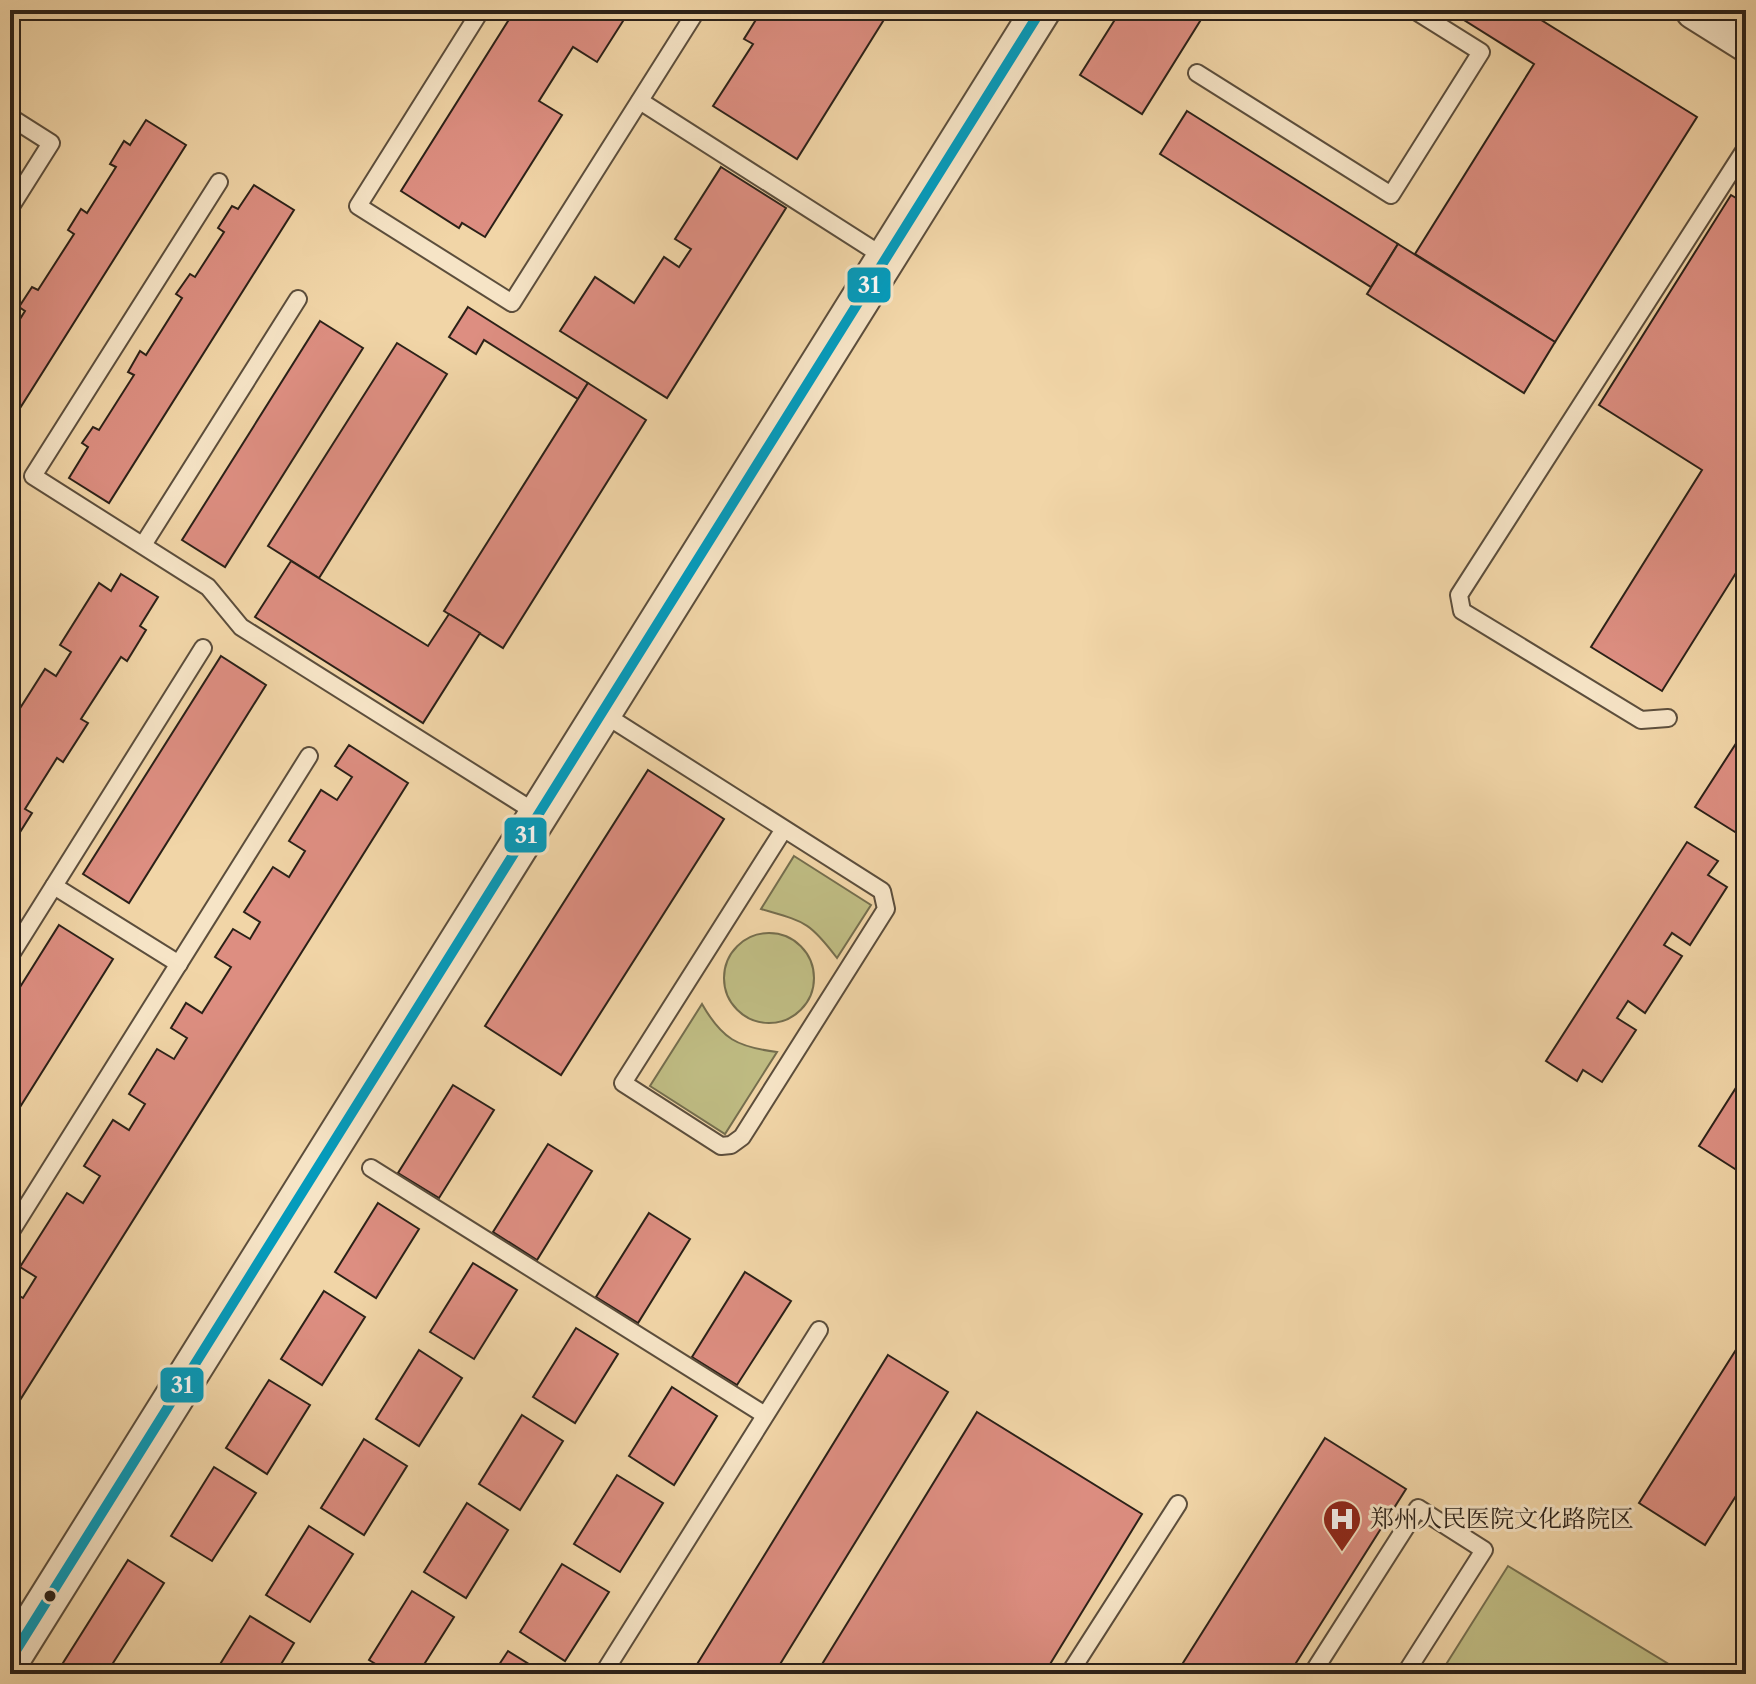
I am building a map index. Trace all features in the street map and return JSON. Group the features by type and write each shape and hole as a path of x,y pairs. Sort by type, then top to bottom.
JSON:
{"street":[{"path":"10,1660 1041,10"},
{"path":"1695,10 1746,42"}],"lane":[{"path":"481,10 358,206 512,303 697,10"},
{"path":"1197,73 1391,195 1481,52 1414,10"},
{"path":"640,101 886,258"},
{"path":"10,117 51,143 10,208"},
{"path":"1668,718 1641,720 1462,611 1459,595 1746,148"},
{"path":"219,182 33,476 208,587 241,627 538,814"},
{"path":"143,545 298,299"},
{"path":"10,956 17,930 54,886 203,648"},
{"path":"602,713 882,891 886,909 742,1137 731,1145 721,1146 623,1083 784,829"},
{"path":"10,1233 309,756"},
{"path":"54,886 179,964"},
{"path":"371,1168 765,1415"},
{"path":"603,1674 819,1330"},
{"path":"1069,1674 1178,1504"},
{"path":"1312,1674 1418,1508 1484,1550 1405,1674"}],"shaded area":[{"path":"794,856 871,905 837,958 805,924 761,909"},
{"path":"769,933 786,937 801,946 810,961 814,978 810,995 801,1010 786,1019 769,1023 752,1019 737,1010 728,995 724,978 728,961 737,946 752,937"},
{"path":"702,1004 717,1026 732,1039 751,1047 777,1052 725,1134 650,1086"},
{"path":"1508,1566 1685,1674 1440,1674"}],"building":[{"path":"515,10 630,10 597,62 573,47 539,101 562,115 485,237 462,223 459,228 401,191"},
{"path":"762,10 890,10 797,159 713,106 753,44 744,39"},
{"path":"1121,10 1207,10 1142,114 1080,75"},
{"path":"1448,10 1525,10 1697,117 1555,342 1415,254 1534,64"},
{"path":"1187,111 1398,244 1371,287 1160,154"},
{"path":"146,120 186,145 10,424 10,335 25,311 19,307 32,287 38,290 74,234 68,230 81,209 87,213 116,167 110,164 124,141 130,145"},
{"path":"721,167 786,208 667,398 560,331 595,277 634,303 664,257 679,267 691,249 675,239"},
{"path":"254,185 294,210 109,503 69,478 88,447 82,443 93,427 99,430 134,375 128,372 140,351 146,355 182,298 176,294 190,274 195,277 224,232 218,228 232,206 238,209"},
{"path":"1731,195 1746,204 1746,557 1662,691 1591,647 1702,470 1599,405"},
{"path":"1398,244 1555,342 1524,393 1367,294"},
{"path":"468,307 588,383 578,399 484,340 476,354 449,337"},
{"path":"320,321 363,348 225,567 182,540"},
{"path":"397,343 447,374 319,578 268,546"},
{"path":"588,383 646,420 503,648 444,611"},
{"path":"291,561 428,646 449,614 480,633 423,723 255,617"},
{"path":"121,574 158,597 140,626 146,630 127,661 121,657 81,719 88,723 63,762 57,758 25,809 32,813 12,845 10,724 45,669 56,676 71,652 60,645 99,583 111,591"},
{"path":"221,656 266,685 129,903 83,874"},
{"path":"1746,728 1746,816 1735,832 1695,807"},
{"path":"349,745 408,783 10,1416 10,1290 23,1298 36,1277 20,1267 67,1193 83,1203 100,1176 84,1166 113,1120 129,1130 145,1104 129,1094 157,1049 174,1059 187,1038 171,1028 186,1003 202,1013 231,967 215,957 233,929 250,939 260,922 244,912 273,867 289,877 305,851 289,841 321,790 337,800 352,777 335,766"},
{"path":"648,770 724,819 561,1075 485,1026"},
{"path":"1687,842 1718,861 1708,875 1727,887 1690,945 1672,933 1664,945 1682,956 1645,1013 1628,1001 1617,1018 1636,1030 1602,1082 1583,1070 1577,1081 1546,1061"},
{"path":"59,925 113,959 10,1123 10,1003"},
{"path":"1746,1072 1746,1176 1699,1146"},
{"path":"453,1085 494,1110 439,1198 398,1173"},
{"path":"548,1144 592,1171 537,1260 493,1232"},
{"path":"378,1203 419,1229 376,1298 335,1272"},
{"path":"649,1213 690,1239 638,1323 596,1297"},
{"path":"473,1263 517,1290 474,1359 430,1332"},
{"path":"745,1272 791,1301 737,1385 692,1357"},
{"path":"324,1291 365,1317 322,1385 281,1359"},
{"path":"576,1328 618,1354 575,1423 533,1397"},
{"path":"1746,1334 1746,1480 1705,1545 1639,1503"},
{"path":"419,1350 462,1378 419,1446 376,1419"},
{"path":"888,1355 948,1392 774,1674 691,1674"},
{"path":"269,1380 310,1405 267,1474 226,1448"},
{"path":"672,1387 717,1416 674,1485 629,1456"},
{"path":"977,1412 1142,1514 1044,1674 816,1674"},
{"path":"522,1415 563,1441 520,1510 479,1484"},
{"path":"1325,1438 1406,1489 1289,1674 1176,1674"},
{"path":"364,1439 407,1466 364,1535 321,1508"},
{"path":"214,1467 256,1493 212,1561 171,1536"},
{"path":"617,1475 663,1503 620,1572 574,1544"},
{"path":"467,1503 508,1530 466,1598 424,1572"},
{"path":"309,1526 353,1554 310,1622 266,1595"},
{"path":"128,1560 164,1583 106,1674 56,1674"},
{"path":"562,1564 609,1592 565,1661 520,1632"},
{"path":"412,1591 454,1617 418,1674 392,1674 369,1660"},
{"path":"250,1616 294,1643 275,1674 214,1674"},
{"path":"508,1651 545,1674 493,1674"}],"transit line":[{"name":"31","path":"10,1660 1041,10"}],"place":[{"name":"郑州人民医院文化路院区","path":"1342,1553"}]}
